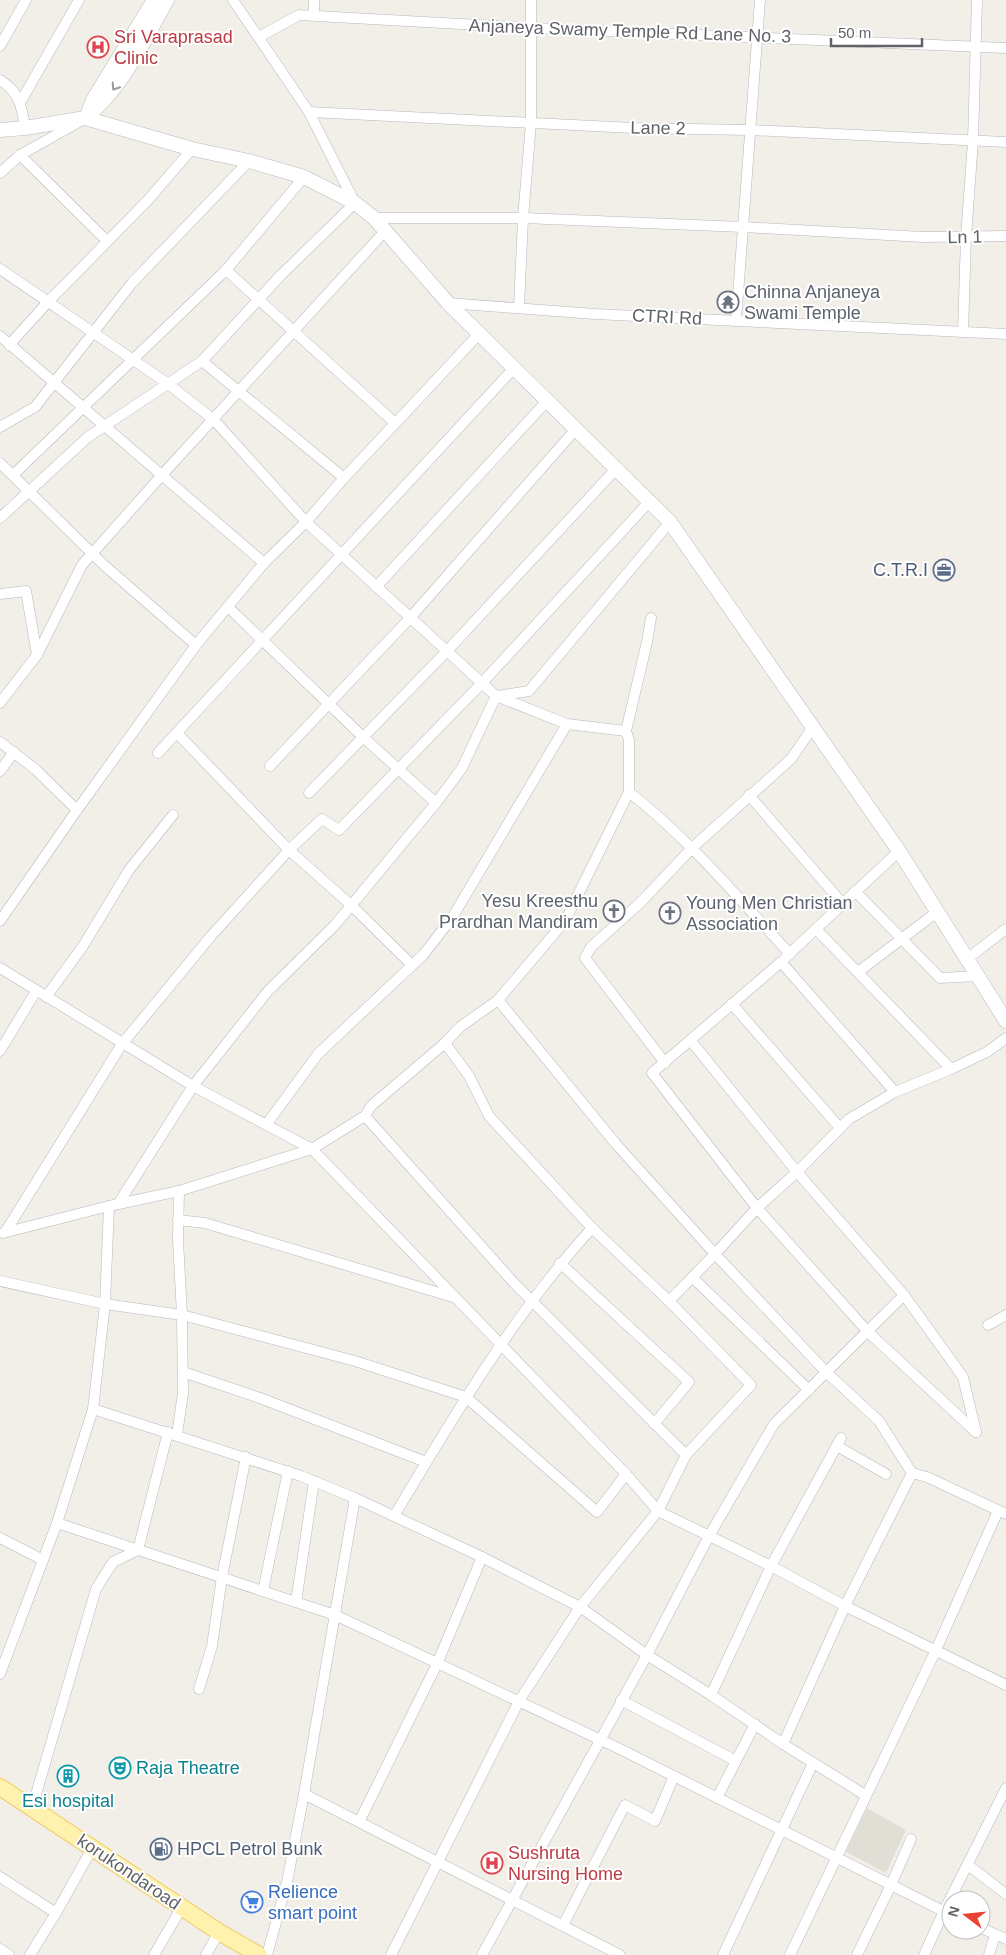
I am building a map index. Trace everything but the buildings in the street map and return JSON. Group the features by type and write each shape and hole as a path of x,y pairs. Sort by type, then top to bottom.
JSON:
{"main road":[{"name":"korukondaroad","path":"0,1787 219,1932 259,1955"}],"street":[{"path":"0,46 26,0"},
{"path":"21,101 79,0"},
{"path":"85,118 93,100 154,0"},
{"path":"0,173 20,156 85,118 109,96 167,0"},
{"path":"233,0 309,112 355,203"},
{"path":"314,0 314,15"},
{"path":"519,308 523,218 531,123 532,0"},
{"path":"736,321 760,0"},
{"path":"963,332 978,0"},
{"name":"Anjaneya Swamy Temple Rd Lane No. 3","path":"259,37 299,15 314,15 532,28 758,36 1006,48"},
{"path":"0,80 21,101 25,128"},
{"name":"Lane 2","path":"309,112 1006,142"},
{"path":"0,130 25,128 85,118 192,149 304,177 355,203 374,218 448,303 670,522 900,851 1006,1021"},
{"path":"10,345 48,302 148,200 192,149"},
{"path":"20,156 107,241"},
{"path":"0,427 35,407 132,283 249,162"},
{"path":"13,476 226,270 304,177"},
{"path":"0,518 88,437 202,361 281,275 355,203"},
{"name":"Ln 1","path":"374,218 523,218 923,237 1006,236"},
{"path":"0,703 37,655 82,565 386,230"},
{"path":"0,269 167,383 214,420 306,522 496,696 566,724 626,731"},
{"path":"226,270 396,423"},
{"name":"CTRI Rd","path":"448,303 736,321 1006,334"},
{"path":"0,921 196,645 264,563 306,522 344,478 479,334"},
{"path":"0,336 264,563"},
{"path":"202,361 344,478"},
{"path":"158,753 514,368"},
{"path":"376,587 547,401"},
{"path":"270,766 410,618 576,429"},
{"path":"0,463 93,553 196,645"},
{"path":"309,793 447,651 616,469"},
{"path":"3,1233 122,1044 211,936 289,850 322,819 339,830 482,683 649,502"},
{"path":"496,696 530,691 670,522"},
{"path":"0,594 26,591 37,655"},
{"path":"228,607 363,738 436,803"},
{"path":"3,1233 113,1205 179,1191 312,1149 365,1116 371,1106 445,1043 460,1026 498,1000 565,921 629,792 629,740 626,731 651,618"},
{"path":"0,1674 57,1522 93,1409 105,1304 113,1205 193,1086 268,991 335,925 436,803 462,768 496,696"},
{"path":"266,1125 318,1054 423,955 452,918 566,724"},
{"path":"665,1063 585,958 591,947 640,903 692,848 791,759 813,727"},
{"path":"177,733 289,850 412,965"},
{"path":"0,742 35,769 77,810"},
{"path":"0,771 14,752"},
{"path":"629,792 654,811 692,848 790,954"},
{"path":"749,795 842,903"},
{"path":"46,997 83,946 129,870 173,815"},
{"path":"691,1041 797,1172 904,1295 963,1377 976,1432 868,1332 757,1208 652,1074 790,954 842,903 900,851"},
{"path":"855,891 940,978 978,976"},
{"path":"858,972 937,912"},
{"path":"967,959 1006,928"},
{"path":"816,929 951,1069"},
{"path":"781,962 895,1092"},
{"path":"0,968 193,1086 312,1149 626,1474 658,1511 771,1566 845,1606 1006,1684"},
{"path":"0,1051 36,991"},
{"path":"498,1000 616,1144 715,1254 826,1372 879,1421 912,1473 927,1477 1002,1513 835,1857 790,1955"},
{"path":"732,1004 840,1128"},
{"path":"669,1301 693,1278 757,1208 797,1172 849,1119 895,1092 987,1052 1006,1038"},
{"path":"391,1955 519,1701 580,1607 658,1511 686,1455 751,1385 669,1301 592,1228 489,1116 469,1076 445,1043"},
{"path":"365,1116 532,1302 686,1455"},
{"path":"32,1808 96,1589 113,1562 138,1550 183,1393 178,1220 179,1191"},
{"path":"178,1220 205,1223 454,1297"},
{"path":"394,1516 500,1344 560,1263 592,1228"},
{"path":"560,1263 689,1382 654,1424"},
{"path":"693,1278 809,1390"},
{"path":"0,1281 105,1304 182,1315 355,1361 466,1397 597,1512 626,1474"},
{"path":"482,1955 647,1654 709,1536 774,1424 904,1295"},
{"path":"988,1325 1006,1315"},
{"path":"183,1372 260,1398 426,1462"},
{"path":"93,1409 288,1471 355,1498 482,1557 580,1607 783,1744 865,1795"},
{"path":"711,1695 771,1566 839,1442 886,1474"},
{"path":"199,1689 212,1646 222,1577 246,1457"},
{"path":"263,1591 288,1471"},
{"path":"783,1744 845,1606 912,1473"},
{"path":"296,1602 314,1481"},
{"path":"268,1955 287,1882 304,1794 355,1498"},
{"path":"57,1522 335,1615 674,1776 941,1910"},
{"path":"0,1538 43,1560"},
{"path":"359,1822 437,1664 482,1557"},
{"path":"621,1700 736,1761"},
{"path":"717,1798 755,1724"},
{"path":"723,1955 813,1763"},
{"path":"564,1925 625,1805 655,1821 674,1776"},
{"path":"957,1890 1006,1788"},
{"path":"304,1794 564,1925 605,1952 620,1955"},
{"path":"857,1955 911,1839"},
{"path":"30,1955 56,1913 92,1847"},
{"path":"968,1865 1006,1894"},
{"path":"0,1877 56,1913"},
{"path":"154,1955 182,1907"},
{"path":"924,1955 941,1924"},
{"path":"206,1955 219,1932"},
{"path":"991,1933 1006,1939"},
{"path":"988,1955 996,1935"},
{"path":"0,1949 9,1955"}],"shaded area":[{"path":"867,1808 906,1830 886,1873 846,1852"}],"place":[{"name":"Sri Varaprasad Clinic","path":"98,47"},
{"name":"Chinna Anjaneya Swami Temple","path":"728,302"},
{"name":"C.T.R.I","path":"944,570"},
{"name":"Yesu Kreesthu Prardhan Mandiram","path":"614,911"},
{"name":"Young Men Christian Association","path":"670,913"},
{"name":"Raja Theatre","path":"120,1768"},
{"name":"Esi hospital","path":"68,1776"},
{"name":"HPCL Petrol Bunk","path":"161,1849"},
{"name":"Sushruta Nursing Home","path":"492,1863"},
{"name":"Relience smart point","path":"252,1902"}]}
